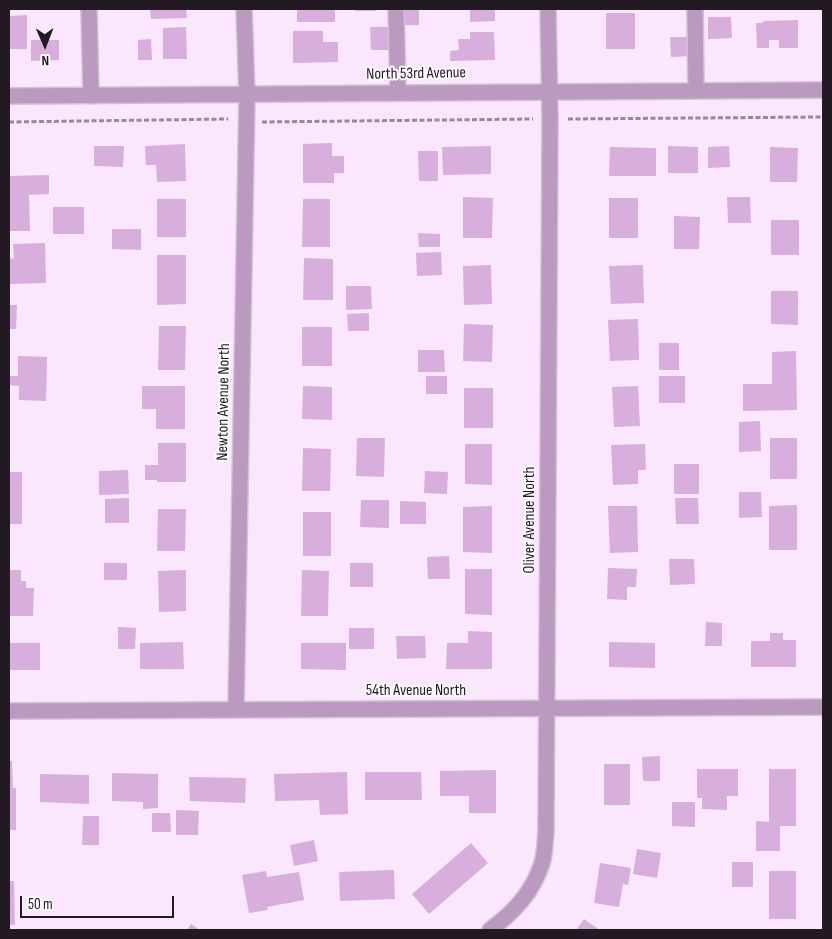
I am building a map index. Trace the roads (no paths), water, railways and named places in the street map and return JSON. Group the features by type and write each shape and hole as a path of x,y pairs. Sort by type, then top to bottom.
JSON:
{"street":[{"path":"89,9 90,96"},
{"name":"Newton Avenue North","path":"236,710 247,95 244,9"},
{"path":"396,9 398,92"},
{"name":"Oliver Avenue North","path":"490,930 511,914 531,890 543,862 546,832 550,91 548,9"},
{"path":"695,9 696,91"},
{"name":"North 53rd Avenue","path":"9,96 823,90"},
{"name":"54th Avenue North","path":"9,711 823,707"}]}
